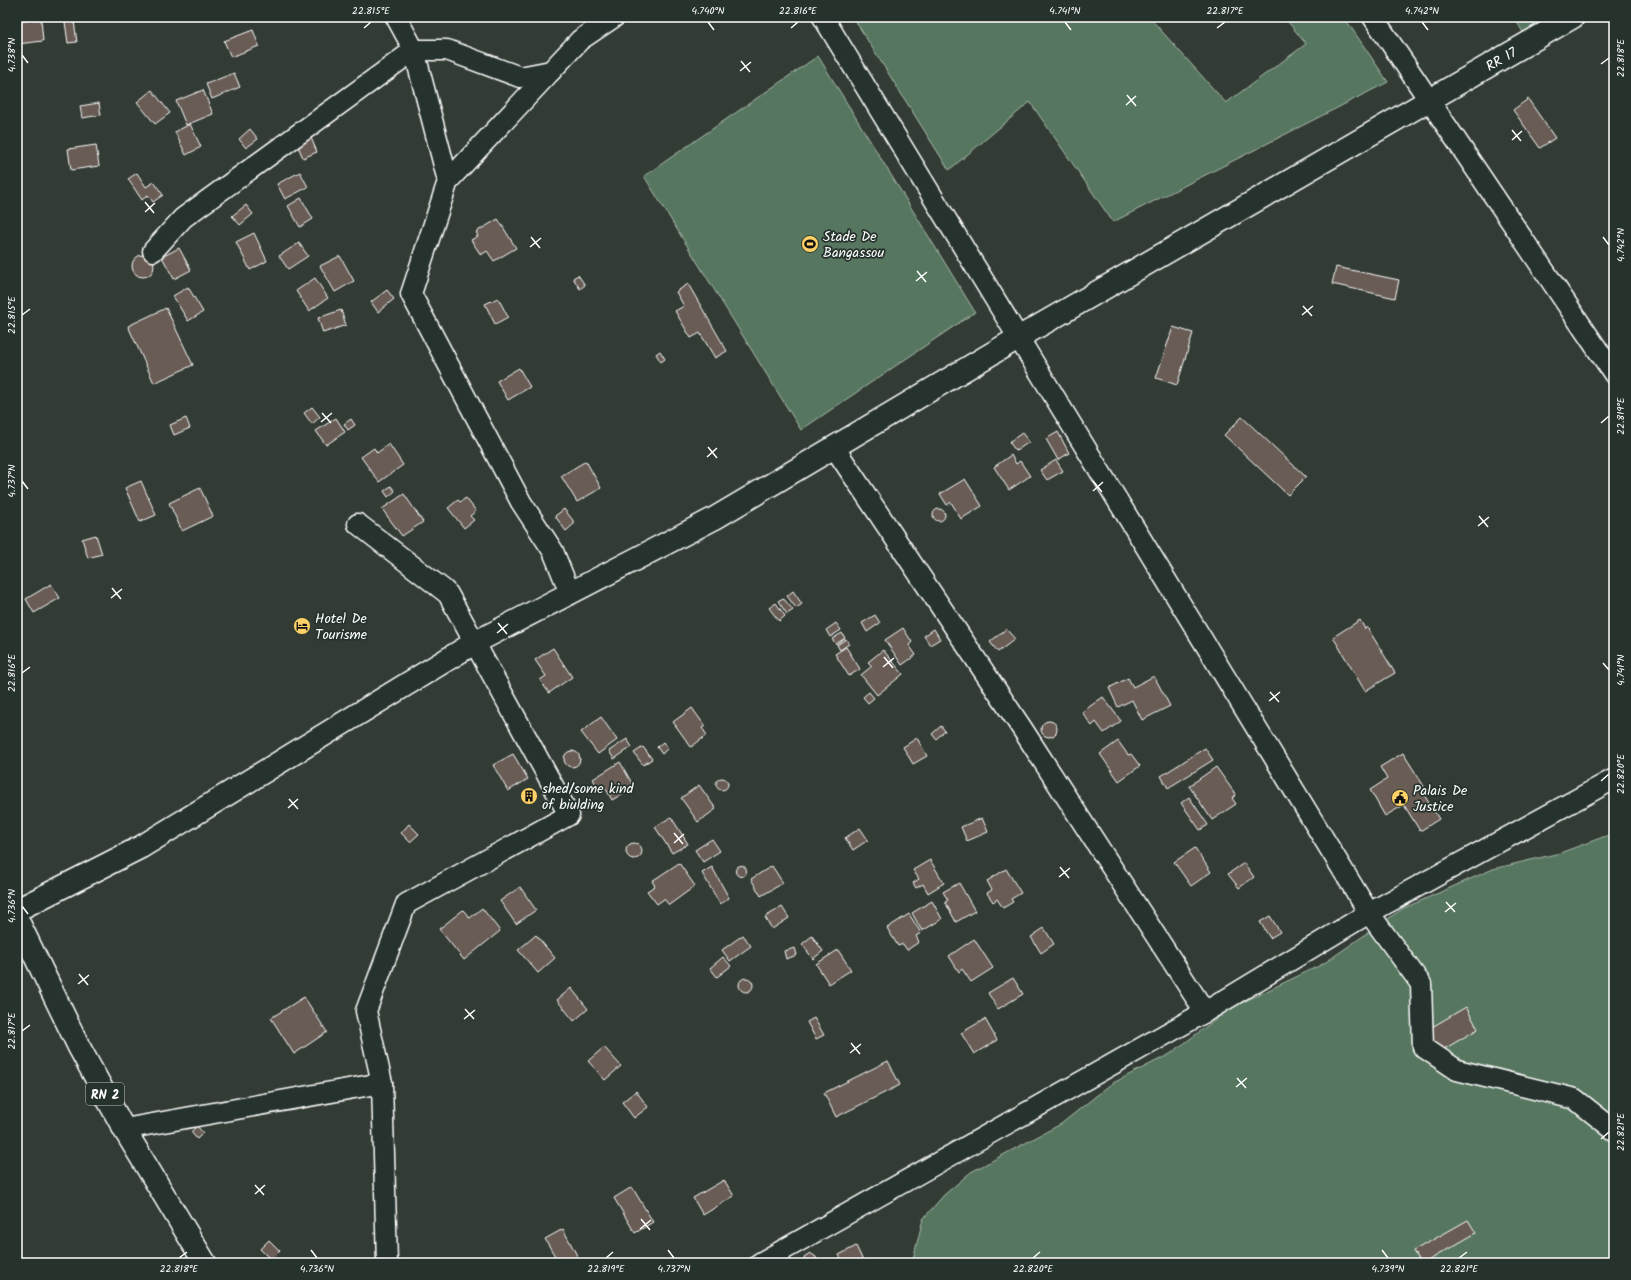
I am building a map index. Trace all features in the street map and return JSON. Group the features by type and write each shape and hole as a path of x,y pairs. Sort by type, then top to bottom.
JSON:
{"main road":[{"name":"RR 17","path":"17,910 141,847 474,643 715,518 1018,338 1573,17"},
{"name":"RN 2","path":"17,919 79,1047 124,1129 205,1263"}],"street":[{"path":"396,17 414,50 448,181"},
{"path":"570,593 553,551 521,502 411,294 448,181 580,40 614,17"},
{"path":"823,17 1369,913 1421,984 1423,1047 1457,1070 1575,1099 1614,1130"},
{"path":"1372,17 1614,374"},
{"path":"153,251 183,218 414,50 447,50 520,77 551,71"},
{"path":"834,448 1023,730 1204,1012"},
{"path":"387,1263 382,1083 366,1011 406,904 569,815 448,594 358,524 444,590"},
{"path":"760,1263 1204,1012 1369,913 1614,779"},
{"path":"124,1129 382,1083"}],"green space":[{"path":"853,17 1149,17 1226,103 1306,44 1284,17 1344,17 1388,82 1113,222 1030,102 949,170"},
{"path":"1514,17 1573,17 1530,44"},
{"name":"Stade De Bangassou","path":"818,56 975,312 801,430 644,176"},
{"path":"1614,833 1614,1263 912,1263 923,1219 944,1195 971,1172 1061,1124 1111,1084 1170,1054 1231,1008 1323,964 1402,909 1493,869 1560,853"}],"building":[{"path":"41,19 43,41 17,44 17,22"},
{"path":"74,21 77,42 68,43 65,22"},
{"path":"253,30 259,46 231,57 224,41"},
{"path":"234,73 240,87 212,99 206,84"},
{"path":"152,90 170,113 155,124 137,102"},
{"path":"203,90 213,114 186,125 176,101"},
{"path":"1528,99 1555,138 1540,148 1513,110"},
{"path":"99,103 101,115 82,118 80,106"},
{"path":"190,124 201,147 186,155 175,132"},
{"path":"250,129 258,139 246,148 239,139"},
{"path":"309,133 317,152 303,158 295,139"},
{"path":"96,145 99,166 71,170 68,149"},
{"path":"300,172 308,187 285,199 277,184"},
{"path":"137,173 146,187 154,182 163,195 153,202 148,195 142,200 128,179"},
{"path":"301,198 313,219 300,227 288,206"},
{"path":"246,205 253,214 240,225 232,216"},
{"path":"498,219 516,248 494,261 487,251 481,255 471,240 478,236 476,232"},
{"path":"254,233 267,261 250,270 236,242"},
{"path":"299,243 308,256 288,269 279,256"},
{"path":"179,248 191,270 174,279 162,257"},
{"path":"143,255 151,258 154,266 151,274 143,277 135,274 132,266 135,258"},
{"path":"340,256 354,281 335,292 320,266"},
{"path":"1336,267 1399,280 1395,298 1332,284"},
{"path":"578,275 585,285 580,289 573,278"},
{"path":"315,278 328,298 309,311 296,291"},
{"path":"688,284 727,351 715,358 700,333 691,338 675,311 684,306 676,292"},
{"path":"188,287 203,312 188,321 173,296"},
{"path":"387,290 394,299 378,312 371,302"},
{"path":"498,298 508,317 495,324 485,304"},
{"path":"166,308 193,365 154,383 128,326"},
{"path":"341,310 346,325 323,333 318,318"},
{"path":"1173,327 1193,333 1177,385 1156,378"},
{"path":"660,351 665,359 661,362 656,354"},
{"path":"519,368 530,387 508,400 497,381"},
{"path":"312,407 320,417 312,424 304,413"},
{"path":"1242,417 1306,477 1288,495 1224,435"},
{"path":"186,418 190,428 174,435 170,425"},
{"path":"336,418 345,432 326,445 316,431"},
{"path":"351,419 355,425 348,430 344,424"},
{"path":"1058,432 1069,453 1058,460 1046,439"},
{"path":"1022,433 1029,442 1016,451 1009,442"},
{"path":"389,444 403,465 379,482 361,457 374,448 377,453"},
{"path":"1011,455 1016,464 1020,461 1030,476 1009,490 994,467"},
{"path":"1056,460 1063,471 1047,480 1040,470"},
{"path":"586,461 601,488 577,502 561,476"},
{"path":"965,479 982,506 961,519 951,502 947,505 940,494"},
{"path":"141,481 156,515 140,522 125,488"},
{"path":"391,486 395,491 388,497 384,491"},
{"path":"200,488 213,516 182,531 169,503"},
{"path":"404,494 423,522 402,536 382,509"},
{"path":"466,498 476,511 470,516 474,520 464,528 448,508 458,500 460,502"},
{"path":"564,509 575,523 566,531 555,516"},
{"path":"939,509 943,511 945,515 943,519 939,521 935,519 933,515 935,511"},
{"path":"96,535 102,554 88,558 82,539"},
{"path":"51,584 60,598 34,613 26,599"},
{"path":"793,591 802,604 796,608 787,596"},
{"path":"783,598 793,610 787,614 778,601"},
{"path":"776,603 785,616 779,621 769,608"},
{"path":"875,615 880,623 867,632 862,623"},
{"path":"1360,620 1365,629 1367,627 1395,673 1365,691 1333,637"},
{"path":"836,623 841,630 830,637 826,630"},
{"path":"903,628 912,642 909,645 916,655 902,665 885,640"},
{"path":"934,629 940,639 930,645 924,636"},
{"path":"1006,629 1015,639 998,652 990,642"},
{"path":"842,633 845,638 836,644 832,639"},
{"path":"846,639 849,644 840,650 837,645"},
{"path":"846,647 860,669 849,676 835,654"},
{"path":"553,648 572,677 549,693 540,680 546,676 535,660"},
{"path":"883,650 903,674 877,695 861,675 872,666 868,662"},
{"path":"1154,676 1170,706 1142,720 1132,700 1118,707 1109,688 1128,678 1133,687"},
{"path":"869,692 874,698 868,703 863,697"},
{"path":"1103,697 1121,721 1104,733 1096,722 1092,726 1082,712"},
{"path":"692,708 705,726 702,728 707,735 691,747 673,722"},
{"path":"601,717 617,740 598,754 581,732"},
{"path":"1046,721 1052,721 1057,726 1055,735 1052,737 1046,737 1041,732 1041,726"},
{"path":"941,726 945,731 936,739 932,734"},
{"path":"917,738 927,756 913,764 903,747"},
{"path":"627,739 632,747 614,759 609,751"},
{"path":"1118,741 1128,755 1131,754 1140,766 1119,781 1100,754"},
{"path":"663,742 668,748 662,754 657,747"},
{"path":"643,747 652,759 643,765 634,753"},
{"path":"1205,748 1213,760 1168,788 1161,776"},
{"path":"572,751 578,753 580,759 578,765 572,767 566,765 564,759 566,753"},
{"name":"Palais De Justice","path":"1403,753 1425,788 1421,790 1439,819 1420,831 1404,805 1385,816 1370,790 1387,779 1380,767"},
{"path":"513,754 528,779 508,791 493,765"},
{"path":"620,762 634,787 612,800 605,787 599,790 593,779"},
{"path":"1216,767 1236,795 1232,798 1236,804 1212,820 1189,786"},
{"path":"720,778 724,778 728,784 724,790 720,790 716,786 716,782"},
{"path":"699,785 716,809 698,822 681,798"},
{"name":"shed/some kind of biulding","path":"532,792 534,798 526,800 524,795"},
{"path":"1189,797 1208,825 1200,830 1181,803"},
{"path":"671,817 688,844 672,853 655,827"},
{"path":"982,818 988,832 967,841 961,827"},
{"path":"409,824 419,834 410,842 401,833"},
{"path":"860,828 868,840 853,850 845,838"},
{"path":"712,839 720,851 703,862 695,850"},
{"path":"634,843 641,848 642,851 637,858 634,859 627,854 626,851 631,844"},
{"path":"1195,848 1211,872 1191,886 1174,862"},
{"path":"930,860 944,883 928,893 923,884 916,888 913,883 919,879 913,870"},
{"path":"679,863 695,886 669,905 664,899 657,904 647,891 655,886 652,881"},
{"path":"1244,863 1254,877 1239,888 1228,874"},
{"path":"741,865 745,867 747,871 745,875 741,877 737,875 735,871 737,867"},
{"path":"772,866 783,883 761,896 751,879"},
{"path":"712,867 729,898 720,904 702,873"},
{"path":"1006,869 1021,893 1011,899 1013,902 1003,908 997,899 993,902 987,893 992,890 987,881"},
{"path":"959,883 975,911 956,922 945,902 948,900 943,892"},
{"path":"520,887 536,910 516,924 500,901"},
{"path":"932,901 942,919 922,931 912,913"},
{"path":"782,907 789,918 772,929 765,917"},
{"path":"482,908 500,931 464,960 439,929 463,910 470,918"},
{"path":"909,914 921,933 916,936 919,942 907,950 903,944 898,946 887,928"},
{"path":"1270,916 1280,932 1270,938 1260,922"},
{"path":"1044,928 1054,944 1041,953 1031,937"},
{"path":"536,935 555,958 538,973 518,950"},
{"path":"743,935 751,946 730,961 722,950"},
{"path":"812,936 823,951 813,959 802,944"},
{"path":"974,939 993,968 971,982 962,969 959,972 949,956"},
{"path":"795,948 797,955 786,959 784,951"},
{"path":"838,950 851,970 829,984 816,964"},
{"path":"723,957 731,966 717,977 710,968"},
{"path":"746,978 751,980 753,985 751,990 746,992 741,990 739,985 741,980"},
{"path":"1013,978 1023,994 998,1009 988,993"},
{"path":"571,988 588,1009 574,1021 557,1000"},
{"path":"304,997 327,1032 294,1054 271,1018"},
{"path":"1466,1007 1478,1029 1439,1052 1427,1030"},
{"path":"814,1018 824,1035 816,1039 807,1022"},
{"path":"985,1019 997,1040 974,1054 961,1033"},
{"path":"604,1047 621,1066 605,1080 588,1061"},
{"path":"888,1061 900,1085 836,1117 824,1093"},
{"path":"636,1091 648,1107 634,1118 622,1102"},
{"path":"197,1126 203,1133 197,1139 191,1132"},
{"path":"724,1180 734,1196 703,1215 693,1198"},
{"path":"632,1187 653,1222 635,1233 614,1198"},
{"path":"1468,1220 1476,1233 1424,1263 1420,1263 1413,1251"},
{"path":"563,1229 581,1263 559,1263 545,1239"},
{"path":"269,1240 280,1251 271,1260 260,1249"},
{"path":"856,1246 864,1263 843,1263 839,1255"},
{"path":"810,1253 816,1257 817,1263 805,1263 804,1257"}],"place":[{"name":"Stade De Bangassou","path":"810,244"},
{"name":"Hotel De Tourisme","path":"302,626"},
{"name":"shed/some kind of biulding","path":"529,796"},
{"name":"Palais De Justice","path":"1400,798"}]}
